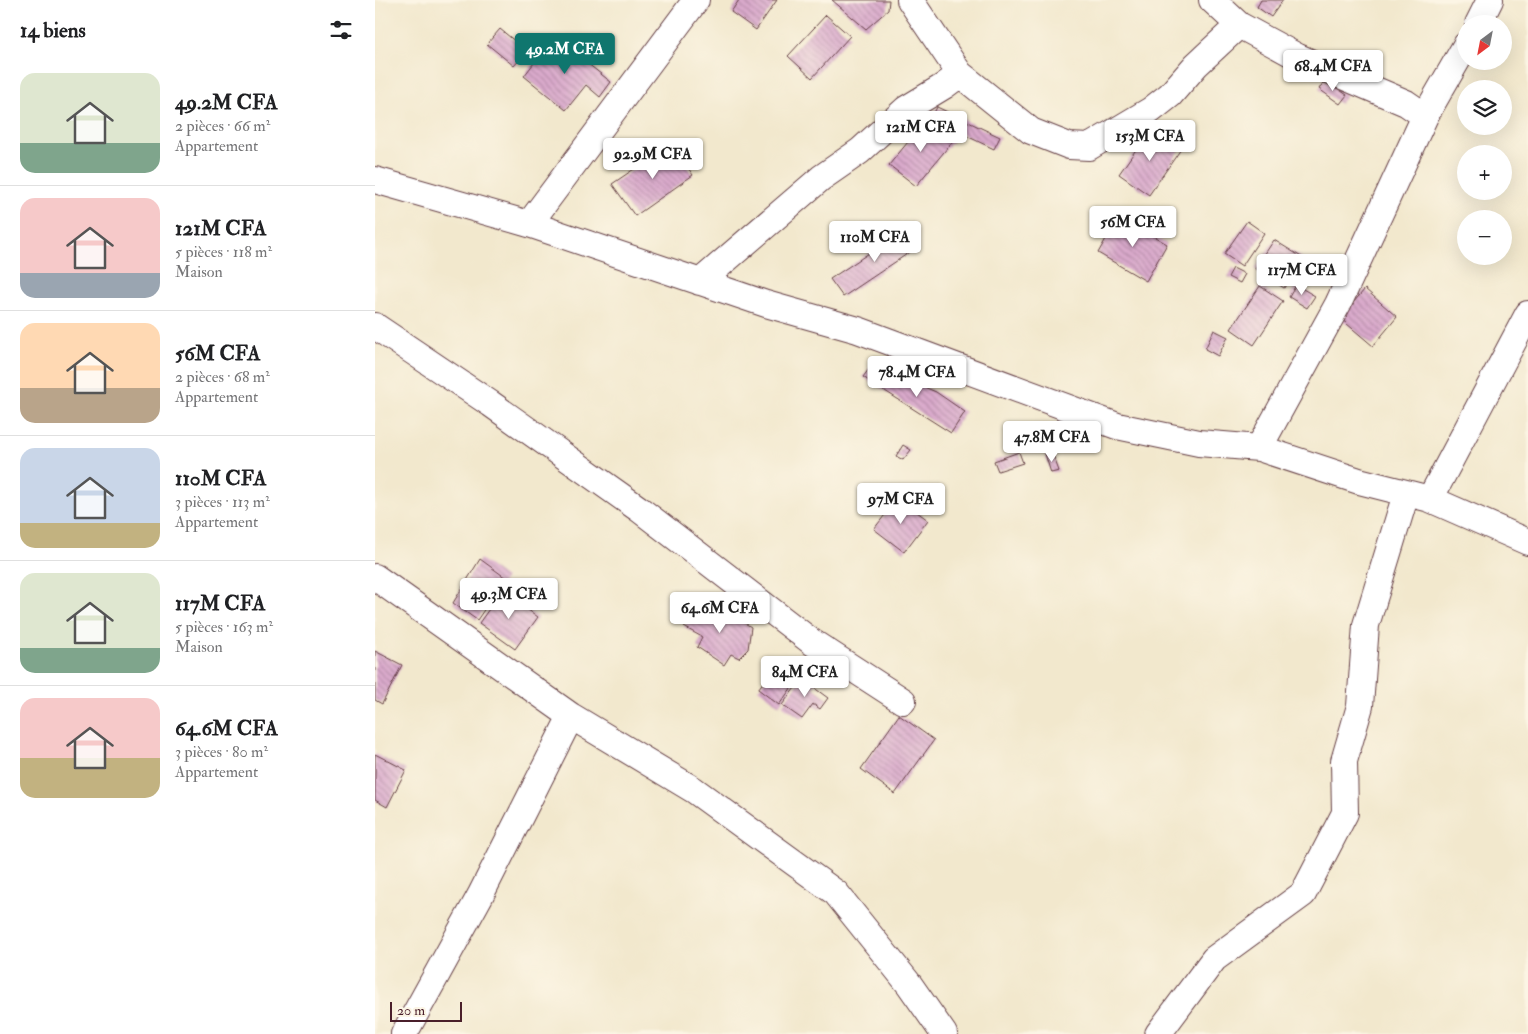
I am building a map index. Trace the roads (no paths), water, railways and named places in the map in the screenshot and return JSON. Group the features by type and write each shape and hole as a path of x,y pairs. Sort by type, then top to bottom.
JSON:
{"street":[{"path":"529,224 696,0"},
{"path":"910,0 960,74 1031,131 1069,146 1089,147 1151,110 1170,95 1196,65 1239,25"},
{"path":"1212,0 1239,25 1298,57 1406,103 1425,116"},
{"path":"1482,15 1490,0"},
{"path":"1259,448 1338,304 1425,116 1457,61"},
{"path":"700,282 821,178 860,151 905,109 944,86 960,74"},
{"path":"375,180 529,224 766,304 859,330 1117,426 1199,443 1259,448 1359,481 1418,496 1528,542"},
{"path":"1158,1034 1214,959 1303,894 1345,814 1344,761 1360,706 1366,625 1418,496 1528,314"},
{"path":"375,326 491,404 639,509 812,642 903,701"},
{"path":"375,578 571,716 694,790 835,893 909,984 944,1034"},
{"path":"404,1034 480,896 571,716"}]}
